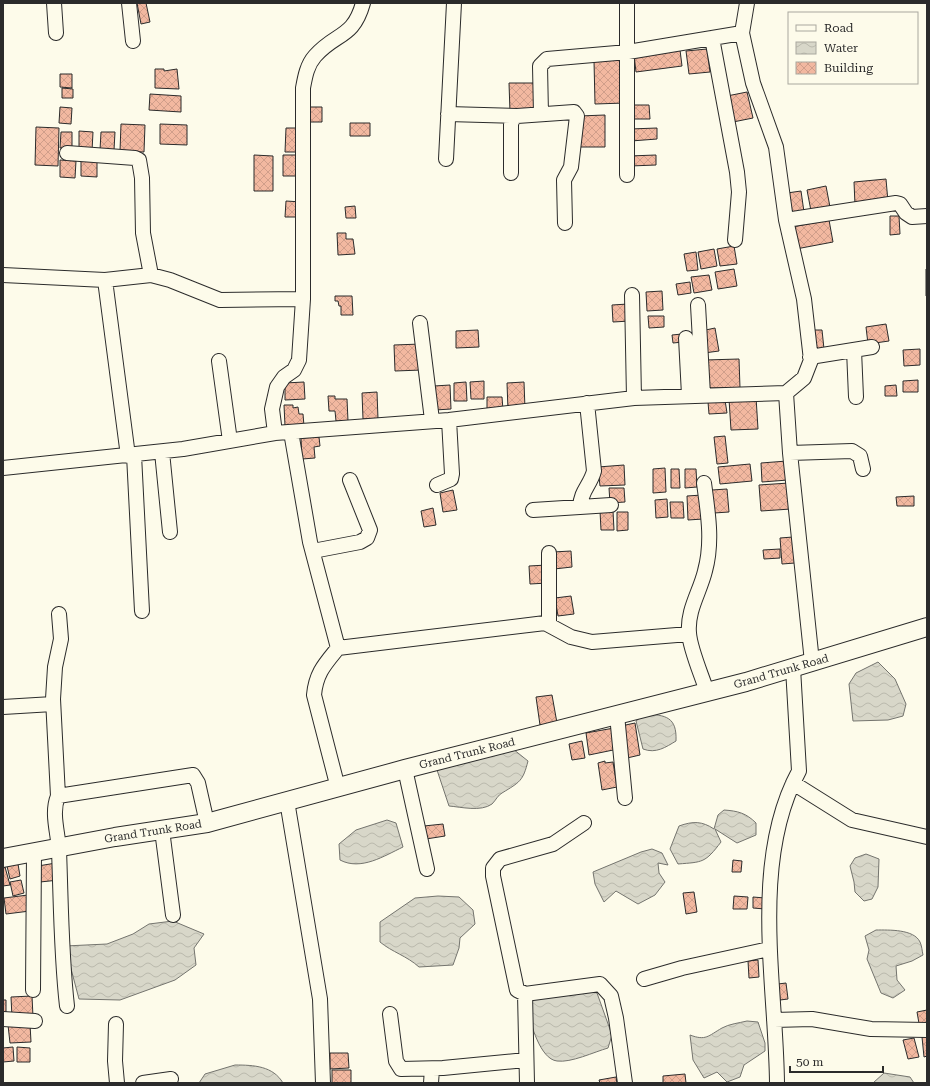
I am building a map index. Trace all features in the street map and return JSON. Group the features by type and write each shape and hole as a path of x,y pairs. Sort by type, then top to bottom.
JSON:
{"main road":[{"name":"Grand Trunk Road","path":"3,858 58,847 207,822 405,769 707,692 793,668 927,627"}],"street":[{"path":"54,3 56,33"},
{"path":"129,3 133,41"},
{"path":"275,433 272,409 277,387 284,377 294,370 299,360 303,299 303,88 307,69 314,57 326,46 350,30 358,19 363,3"},
{"path":"446,158 454,3"},
{"path":"627,3 627,175"},
{"path":"3,468 162,452 275,433 432,420 449,420 634,398 786,393 804,378 808,370 810,357 804,299 786,220 776,147 753,83 742,33 747,3"},
{"path":"541,114 540,66 547,59 628,52 742,33"},
{"path":"712,38 737,172 739,192 735,240"},
{"path":"448,114 517,116 572,111 577,116 571,168 564,180 564,223"},
{"path":"511,173 511,125 512,120 517,116"},
{"path":"67,153 135,158 139,160 142,165 143,233 151,275"},
{"path":"786,220 896,204 900,204 906,213 912,217 927,216"},
{"path":"3,275 105,280 151,275 170,280 220,300 303,299"},
{"path":"105,280 131,455 142,611"},
{"path":"632,295 634,398"},
{"path":"698,305 703,395"},
{"path":"420,323 432,420"},
{"path":"686,338 689,395"},
{"path":"810,357 872,348"},
{"path":"854,350 856,397"},
{"path":"219,361 230,441"},
{"path":"786,393 790,453 812,662"},
{"path":"580,507 583,490 592,478 594,471 587,403"},
{"path":"437,485 450,479 452,474 449,420"},
{"path":"291,432 313,551 338,648"},
{"path":"790,453 852,451 860,456 864,469"},
{"path":"162,452 170,532"},
{"path":"313,551 360,542 367,538 370,530 369,525 350,480"},
{"path":"704,483 709,525 709,550 705,572 692,606 689,634 707,692"},
{"path":"532,510 611,506"},
{"path":"549,553 549,625"},
{"path":"59,614 61,639 55,667 53,704 58,796 54,805 58,847 62,967 67,1006"},
{"path":"338,788 314,695 315,681 320,670 338,648 545,623 571,637 592,642 689,634"},
{"path":"777,1083 769,949 771,881 776,829 799,771 793,668"},
{"path":"3,707 53,704"},
{"path":"617,715 625,798"},
{"path":"405,769 427,869"},
{"path":"58,796 193,775 198,783 207,822"},
{"path":"793,783 852,820 927,837"},
{"path":"287,801 320,999 323,1083"},
{"path":"584,823 553,844 500,859 493,868 493,876 517,990 524,994 600,984 611,996 616,1018 625,1083"},
{"path":"162,830 173,915"},
{"path":"33,990 34,853"},
{"path":"644,979 682,968 769,949"},
{"path":"524,994 527,1083"},
{"path":"390,1014 398,1066 404,1070 432,1069 526,1060"},
{"path":"3,1019 35,1021"},
{"path":"774,1020 812,1020 871,1029 927,1030"},
{"path":"116,1024 115,1061 117,1083"},
{"path":"431,1083 432,1069"},
{"path":"143,1083 171,1079"}],"water":[{"path":"878,662 895,679 906,704 903,716 888,720 853,721 849,684 856,673"},
{"path":"645,714 659,715 669,719 675,727 676,741 657,750 652,751 643,749 636,721"},
{"path":"513,749 528,761 522,777 517,783 498,796 492,804 482,808 449,806 437,770"},
{"path":"724,810 742,813 749,817 756,823 756,835 737,843 715,829 721,842 707,858 698,862 678,864 670,849 679,826 689,823 701,823 714,829 718,815"},
{"path":"387,820 396,823 403,847 380,858 364,863 348,863 340,860 339,844 356,830"},
{"path":"652,849 662,853 668,865 658,863 659,873 665,882 655,895 638,904 616,891 604,902 595,884 593,872 641,852"},
{"path":"866,854 879,859 878,887 872,899 864,901 855,892 850,866 855,858"},
{"path":"438,896 459,897 473,910 475,924 460,938 459,948 453,965 419,967 380,942 380,922 415,898"},
{"path":"173,921 204,934 194,948 196,965 175,980 120,1000 79,999 65,946 107,944 133,934 149,924"},
{"path":"876,930 907,932 917,938 921,945 923,955 912,961 896,966 897,980 905,990 893,998 881,993 867,959 869,950 865,936"},
{"path":"588,988 597,993 612,1035 608,1048 569,1060 557,1061 551,1059 541,1048 537,1040 527,1009 536,997"},
{"path":"747,1021 758,1022 765,1043 765,1051 744,1065 740,1077 727,1082 717,1072 704,1078 693,1060 690,1035 703,1038 725,1027"},
{"path":"235,1065 256,1066 268,1070 279,1077 283,1083 199,1083 205,1074"},
{"path":"884,1073 910,1077 914,1083 873,1083"}],"building":[{"path":"137,3 146,3 150,22 141,24"},
{"path":"707,49 710,72 689,74 686,51"},
{"path":"680,50 682,66 636,72 634,55"},
{"path":"624,60 625,103 595,104 594,61"},
{"path":"155,69 164,69 164,71 177,69 179,89 155,88"},
{"path":"60,74 72,74 72,88 60,87"},
{"path":"509,83 537,83 538,111 510,112"},
{"path":"62,88 73,89 73,98 62,98"},
{"path":"747,92 753,118 733,122 727,96"},
{"path":"150,94 181,96 181,112 149,110"},
{"path":"631,105 649,105 650,119 631,119"},
{"path":"60,107 72,108 71,124 59,123"},
{"path":"308,107 322,107 322,122 307,122"},
{"path":"605,115 605,147 580,147 579,116"},
{"path":"350,123 370,123 370,136 350,136"},
{"path":"121,124 145,125 144,152 120,151"},
{"path":"160,124 187,125 187,145 160,144"},
{"path":"36,127 59,128 58,166 35,165"},
{"path":"286,128 297,128 297,152 285,152"},
{"path":"657,128 657,139 631,141 630,129"},
{"path":"79,131 93,132 92,151 79,150"},
{"path":"61,132 72,132 72,148 60,148"},
{"path":"101,132 115,132 114,150 100,150"},
{"path":"254,155 273,156 273,191 254,191"},
{"path":"283,155 298,155 297,176 283,176"},
{"path":"656,155 656,165 630,166 629,156"},
{"path":"60,160 76,161 75,178 60,177"},
{"path":"81,160 97,160 97,177 81,176"},
{"path":"886,179 888,202 855,205 854,182"},
{"path":"826,186 830,207 811,211 807,190"},
{"path":"801,191 804,212 789,214 787,193"},
{"path":"286,201 302,202 302,217 285,217"},
{"path":"355,206 356,218 346,218 345,207"},
{"path":"890,216 899,216 900,234 890,235"},
{"path":"829,220 833,242 796,249 792,227"},
{"path":"337,233 346,233 346,239 353,239 355,254 338,255"},
{"path":"734,246 737,264 720,266 717,249"},
{"path":"714,249 717,266 701,269 698,252"},
{"path":"696,252 698,270 687,271 684,254"},
{"path":"734,269 737,286 718,289 715,272"},
{"path":"927,269 927,296 926,296"},
{"path":"709,275 712,290 694,293 691,277"},
{"path":"690,282 691,293 678,295 676,284"},
{"path":"662,291 663,310 647,311 646,292"},
{"path":"335,296 352,296 353,315 341,315 341,306 339,306 338,301 335,301"},
{"path":"628,304 630,321 613,322 612,305"},
{"path":"648,316 664,316 664,327 649,328"},
{"path":"886,324 889,341 868,344 866,327"},
{"path":"715,328 719,351 704,353 701,331"},
{"path":"478,330 479,347 456,348 456,331"},
{"path":"814,330 822,330 824,349 816,350"},
{"path":"682,334 683,342 673,343 672,335"},
{"path":"421,344 422,370 395,371 394,345"},
{"path":"920,349 920,365 904,366 903,350"},
{"path":"739,359 740,388 706,388 705,360"},
{"path":"918,380 918,392 903,392 903,381"},
{"path":"484,381 484,399 471,399 470,382"},
{"path":"304,382 305,399 285,400 285,383"},
{"path":"466,382 467,401 454,401 454,383"},
{"path":"524,382 525,409 508,410 507,383"},
{"path":"450,385 451,409 435,410 434,386"},
{"path":"896,385 897,396 885,396 885,386"},
{"path":"377,392 378,419 363,419 362,393"},
{"path":"328,396 335,396 335,399 347,399 348,421 336,421 335,411 329,411"},
{"path":"487,397 502,397 503,410 487,410"},
{"path":"756,397 758,429 731,430 729,399"},
{"path":"725,400 727,413 709,414 708,402"},
{"path":"284,405 293,405 293,408 298,407 299,414 303,414 304,426 285,426"},
{"path":"725,436 728,463 717,464 714,437"},
{"path":"319,437 320,446 314,447 315,458 302,459 301,438"},
{"path":"787,461 788,480 762,482 761,463"},
{"path":"750,464 752,481 720,484 718,467"},
{"path":"624,465 625,485 600,486 598,467"},
{"path":"665,468 666,492 653,493 653,469"},
{"path":"671,469 679,469 680,488 671,488"},
{"path":"685,469 696,469 697,487 685,488"},
{"path":"789,483 791,509 761,511 759,485"},
{"path":"609,488 624,488 625,502 610,503"},
{"path":"727,489 729,512 714,513 712,490"},
{"path":"453,490 457,510 443,512 440,493"},
{"path":"702,495 703,519 688,520 687,496"},
{"path":"914,496 914,506 897,506 896,497"},
{"path":"667,499 668,517 656,518 655,500"},
{"path":"670,502 683,502 684,518 671,518"},
{"path":"433,508 436,525 424,527 421,511"},
{"path":"600,511 613,511 614,530 601,530"},
{"path":"617,512 628,512 628,530 617,531"},
{"path":"793,537 795,563 782,564 780,538"},
{"path":"780,549 780,558 764,559 763,550"},
{"path":"571,551 572,567 554,569 553,552"},
{"path":"547,565 548,583 530,584 529,566"},
{"path":"571,596 574,614 558,616 555,598"},
{"path":"552,695 557,723 540,725 536,697"},
{"path":"635,723 640,755 627,758 621,726"},
{"path":"614,728 618,749 589,755 586,733"},
{"path":"582,741 585,758 572,760 569,744"},
{"path":"605,761 605,763 613,762 617,787 602,790 598,763"},
{"path":"443,824 445,836 426,839 424,826"},
{"path":"733,860 742,861 741,872 732,872"},
{"path":"56,863 59,880 40,882 38,866"},
{"path":"18,864 20,876 10,879 7,866"},
{"path":"3,867 5,867 10,885 3,886"},
{"path":"21,880 24,893 13,896 10,882"},
{"path":"694,892 697,912 686,914 683,893"},
{"path":"28,895 30,911 6,914 4,898"},
{"path":"734,896 748,897 747,909 733,909"},
{"path":"753,897 765,898 765,909 753,908"},
{"path":"758,960 759,977 749,978 748,961"},
{"path":"786,983 788,999 780,1000 778,984"},
{"path":"32,996 33,1017 12,1018 11,997"},
{"path":"3,1000 6,1000 6,1015 3,1016"},
{"path":"927,1010 927,1027 920,1029 917,1012"},
{"path":"30,1024 31,1042 10,1043 8,1025"},
{"path":"922,1037 927,1037 927,1056 924,1057"},
{"path":"914,1038 919,1057 908,1059 903,1040"},
{"path":"13,1047 14,1061 3,1062 3,1048"},
{"path":"17,1047 30,1048 30,1062 17,1062"},
{"path":"330,1053 348,1053 349,1068 330,1069"},
{"path":"332,1070 351,1070 351,1083 332,1083"},
{"path":"685,1074 686,1083 663,1083 663,1076"},
{"path":"616,1077 617,1083 600,1083 599,1080"}]}
